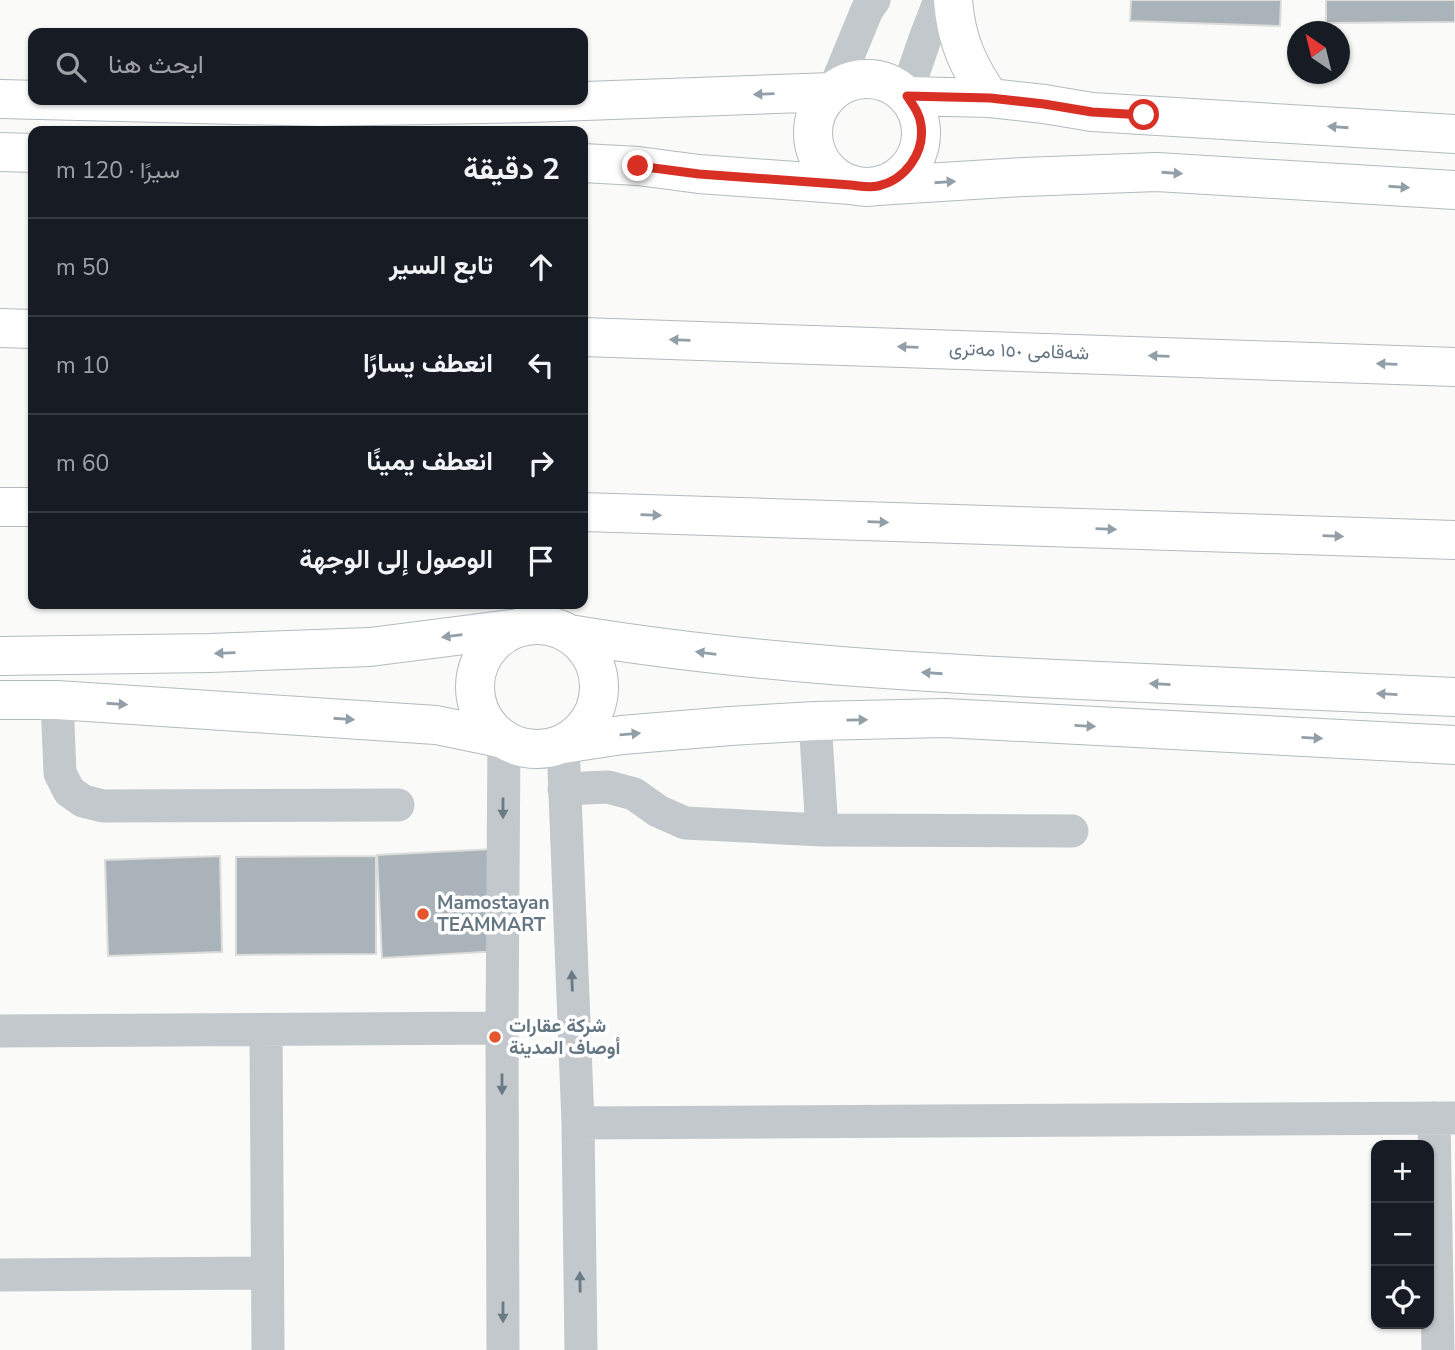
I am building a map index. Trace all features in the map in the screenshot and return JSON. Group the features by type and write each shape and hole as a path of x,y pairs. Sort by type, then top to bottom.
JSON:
{"main road":[{"path":"953,0 964,54 990,98"},
{"path":"870,79 893,85 906,95 916,110 921,125 921,142 916,158 906,171 893,181 864,185 836,177 824,166 816,152 814,119 821,104 833,91 848,82 870,79"},
{"path":"588,101 833,91"},
{"path":"906,95 990,98 1092,112 1455,134"},
{"path":"0,99 28,100"},
{"path":"240,105 425,105"},
{"path":"0,152 28,153"},
{"path":"588,163 864,185 1157,172 1455,190"},
{"path":"0,328 28,329"},
{"name":"شەقامی ١٥٠ مەتری","path":"588,337 1455,367"},
{"path":"0,507 28,507"},
{"path":"588,512 1455,540"},
{"path":"0,656 210,653 370,647 536,625 554,627 569,634 584,646 594,662 599,681 598,700 591,718 579,733 563,744"},
{"path":"519,628 501,637 487,651 478,669 475,689 479,709 489,726 504,739 533,749 622,735 815,721 945,718 1455,746"},
{"path":"569,634 764,660 946,674 1455,696"},
{"path":"0,700 57,700 436,725 504,739"}],"street":[{"path":"833,91 867,10 874,0"},
{"path":"906,95 940,0"},
{"path":"57,700 60,773 69,791 82,801 103,806 398,805"},
{"path":"815,721 822,830"},
{"path":"503,1350 504,739"},
{"path":"563,744 578,1123 581,1350"},
{"path":"565,789 608,787 634,794 658,811 685,823 822,830 1072,831"},
{"path":"0,1031 502,1028"},
{"path":"266,1030 268,1350"},
{"path":"578,1123 1445,1118 1438,1350"},
{"path":"0,1275 267,1273"}],"building":[{"path":"1131,0 1281,0 1280,26 1130,21"},
{"path":"1326,0 1455,0 1455,22 1326,21"},
{"path":"494,849 500,951 382,958 377,855"},
{"path":"220,856 222,952 108,956 105,860"},
{"path":"376,856 376,954 236,955 236,857"}],"place":[{"name":"Mamostayan TEAMMART","path":"423,914"},
{"name":"شركة عقارات أوصاف المدينة","path":"495,1037"}],"route":[{"path":"638,166 699,174 877,186 893,181 906,171 916,158 921,142 921,125 907,96 990,98 1092,112 1144,115"}]}
